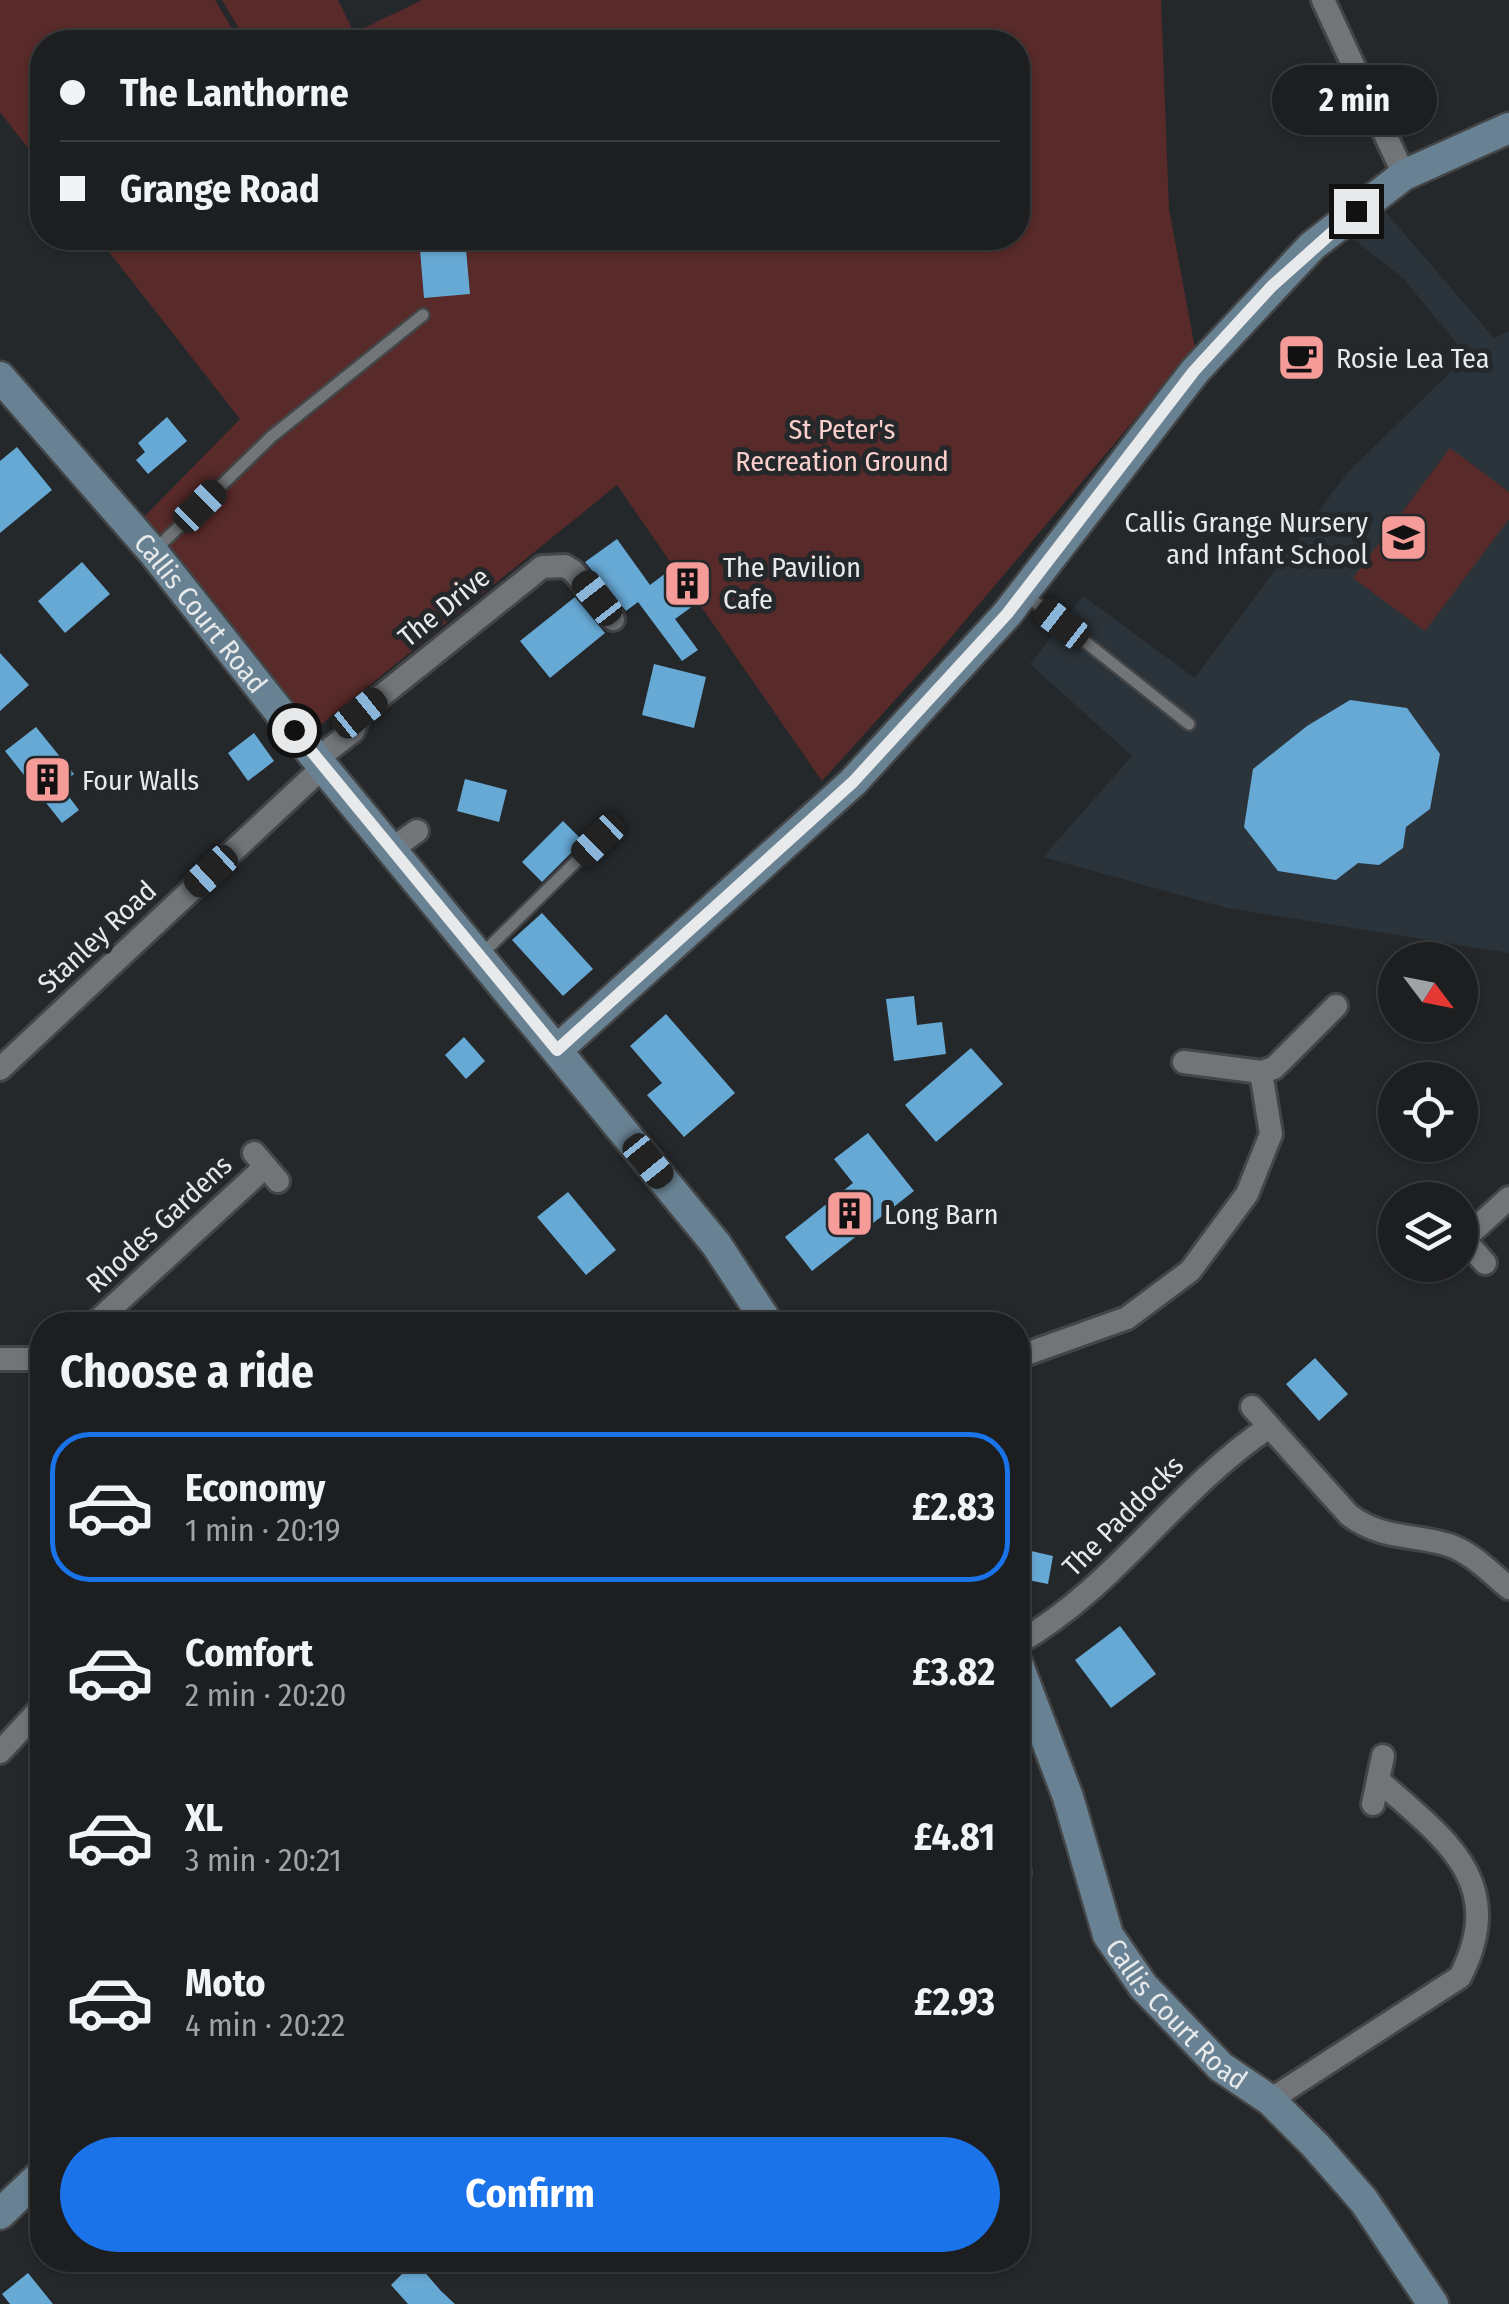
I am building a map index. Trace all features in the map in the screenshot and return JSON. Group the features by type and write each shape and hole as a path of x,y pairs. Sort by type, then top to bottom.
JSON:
{"street":[{"path":"1323,0 1404,175"},
{"path":"557,1050 832,804 1022,592 1217,345 1312,246 1404,175 1509,128"},
{"name":"Callis Court Road","path":"0,377 153,552 320,763 716,1244 760,1312"},
{"name":"The Drive","path":"320,763 353,730 360,713 542,566 565,566 573,571 613,619"},
{"name":"Stanley Road","path":"0,1068 320,763"},
{"path":"392,849 418,832"},
{"path":"1184,1064 1261,1072 1274,1068 1321,1012"},
{"path":"1030,1353 1127,1318 1190,1271 1246,1194 1271,1134 1261,1072"},
{"name":"Rhodes Gardens","path":"107,1312 266,1167"},
{"path":"1478,1224 1509,1198"},
{"path":"1478,1254 1486,1262"},
{"path":"0,1359 30,1360"},
{"path":"1252,1407 1349,1515 1367,1528 1388,1536 1448,1544 1509,1588"},
{"name":"The Paddocks","path":"1030,1635 1086,1597 1190,1489 1269,1427"},
{"name":"Callis Court Road","path":"1030,1700 1062,1780 1108,1935 1143,1986 1220,2067 1270,2100 1364,2201 1433,2304"},
{"path":"0,1752 30,1720"},
{"path":"1373,1804 1383,1756"},
{"path":"1270,2100 1460,1977 1480,1950 1489,1917 1476,1872 1378,1780"},
{"path":"0,2214 30,2185"}],"lane":[{"path":"153,552 270,437 423,315"},
{"path":"1022,592 1189,724"},
{"path":"480,956 598,840"}],"shaded area":[{"path":"1384,210 1494,338 1509,331 1509,953 1478,948 1478,942 1440,942 1227,908 1043,857 1132,756 1030,664 1083,596 1195,678 1347,473 1467,356 1405,280 1351,237"}],"green space":[{"path":"0,0 215,0 233,30 30,30 30,151 0,112"},
{"name":"St Peter's Recreation Ground","path":"222,0 338,0 353,30 240,30"},
{"name":"St Peter's Recreation Ground","path":"422,0 1161,0 1169,209 1195,348 942,648 822,781 617,485 313,731 138,523 240,419 107,250 1030,250 1030,30 360,30"},
{"path":"1450,448 1509,492 1509,519 1425,631 1353,578"}],"building":[{"path":"420,250 466,250 470,294 424,298"},
{"path":"167,417 187,441 148,474 136,460 145,452 138,443"},
{"path":"17,447 52,490 0,533 0,461"},
{"path":"617,539 650,585 683,560 708,595 675,619 698,650 682,661 638,602 626,611 585,562"},
{"path":"82,562 110,594 65,633 38,601"},
{"path":"575,597 605,633 550,678 520,641"},
{"path":"0,653 29,685 0,711"},
{"path":"654,664 706,677 694,728 642,715"},
{"path":"1350,700 1407,708 1440,754 1430,809 1406,827 1403,848 1379,865 1358,863 1336,880 1278,871 1244,827 1253,769 1307,726"},
{"name":"Four Walls","path":"36,727 74,774 60,785 79,810 62,823 5,751"},
{"path":"254,733 274,761 248,781 228,753"},
{"path":"465,779 507,790 499,822 457,811"},
{"path":"563,821 583,841 542,882 522,862"},
{"path":"542,913 593,969 563,996 512,940"},
{"path":"914,996 917,1025 942,1022 946,1054 894,1061 886,999"},
{"path":"666,1014 735,1093 684,1137 647,1095 662,1083 630,1046"},
{"path":"464,1037 485,1061 466,1079 445,1055"},
{"path":"971,1048 1003,1084 936,1142 905,1105"},
{"name":"Long Barn","path":"868,1133 914,1191 812,1271 785,1237 853,1183 834,1159"},
{"path":"568,1192 616,1250 586,1275 537,1217"},
{"path":"1315,1358 1348,1394 1319,1421 1286,1384"},
{"path":"1030,1551 1053,1556 1048,1584 1030,1580"},
{"path":"1120,1626 1156,1674 1111,1708 1075,1660"},
{"path":"404,2272 425,2272 455,2304 408,2304 391,2285"},
{"path":"28,2273 53,2304 10,2304 2,2294"}],"place":[{"name":"Rosie Lea Tea","path":"1301,358"},
{"name":"Callis Grange Nursery and Infant School","path":"1403,538"},
{"name":"The Pavilion Cafe","path":"688,583"},
{"name":"Four Walls","path":"47,780"},
{"name":"Long Barn","path":"849,1214"}],"route":[{"path":"294,730 557,1050 853,782 1007,614 1194,371 1312,246 1356,211"}]}
